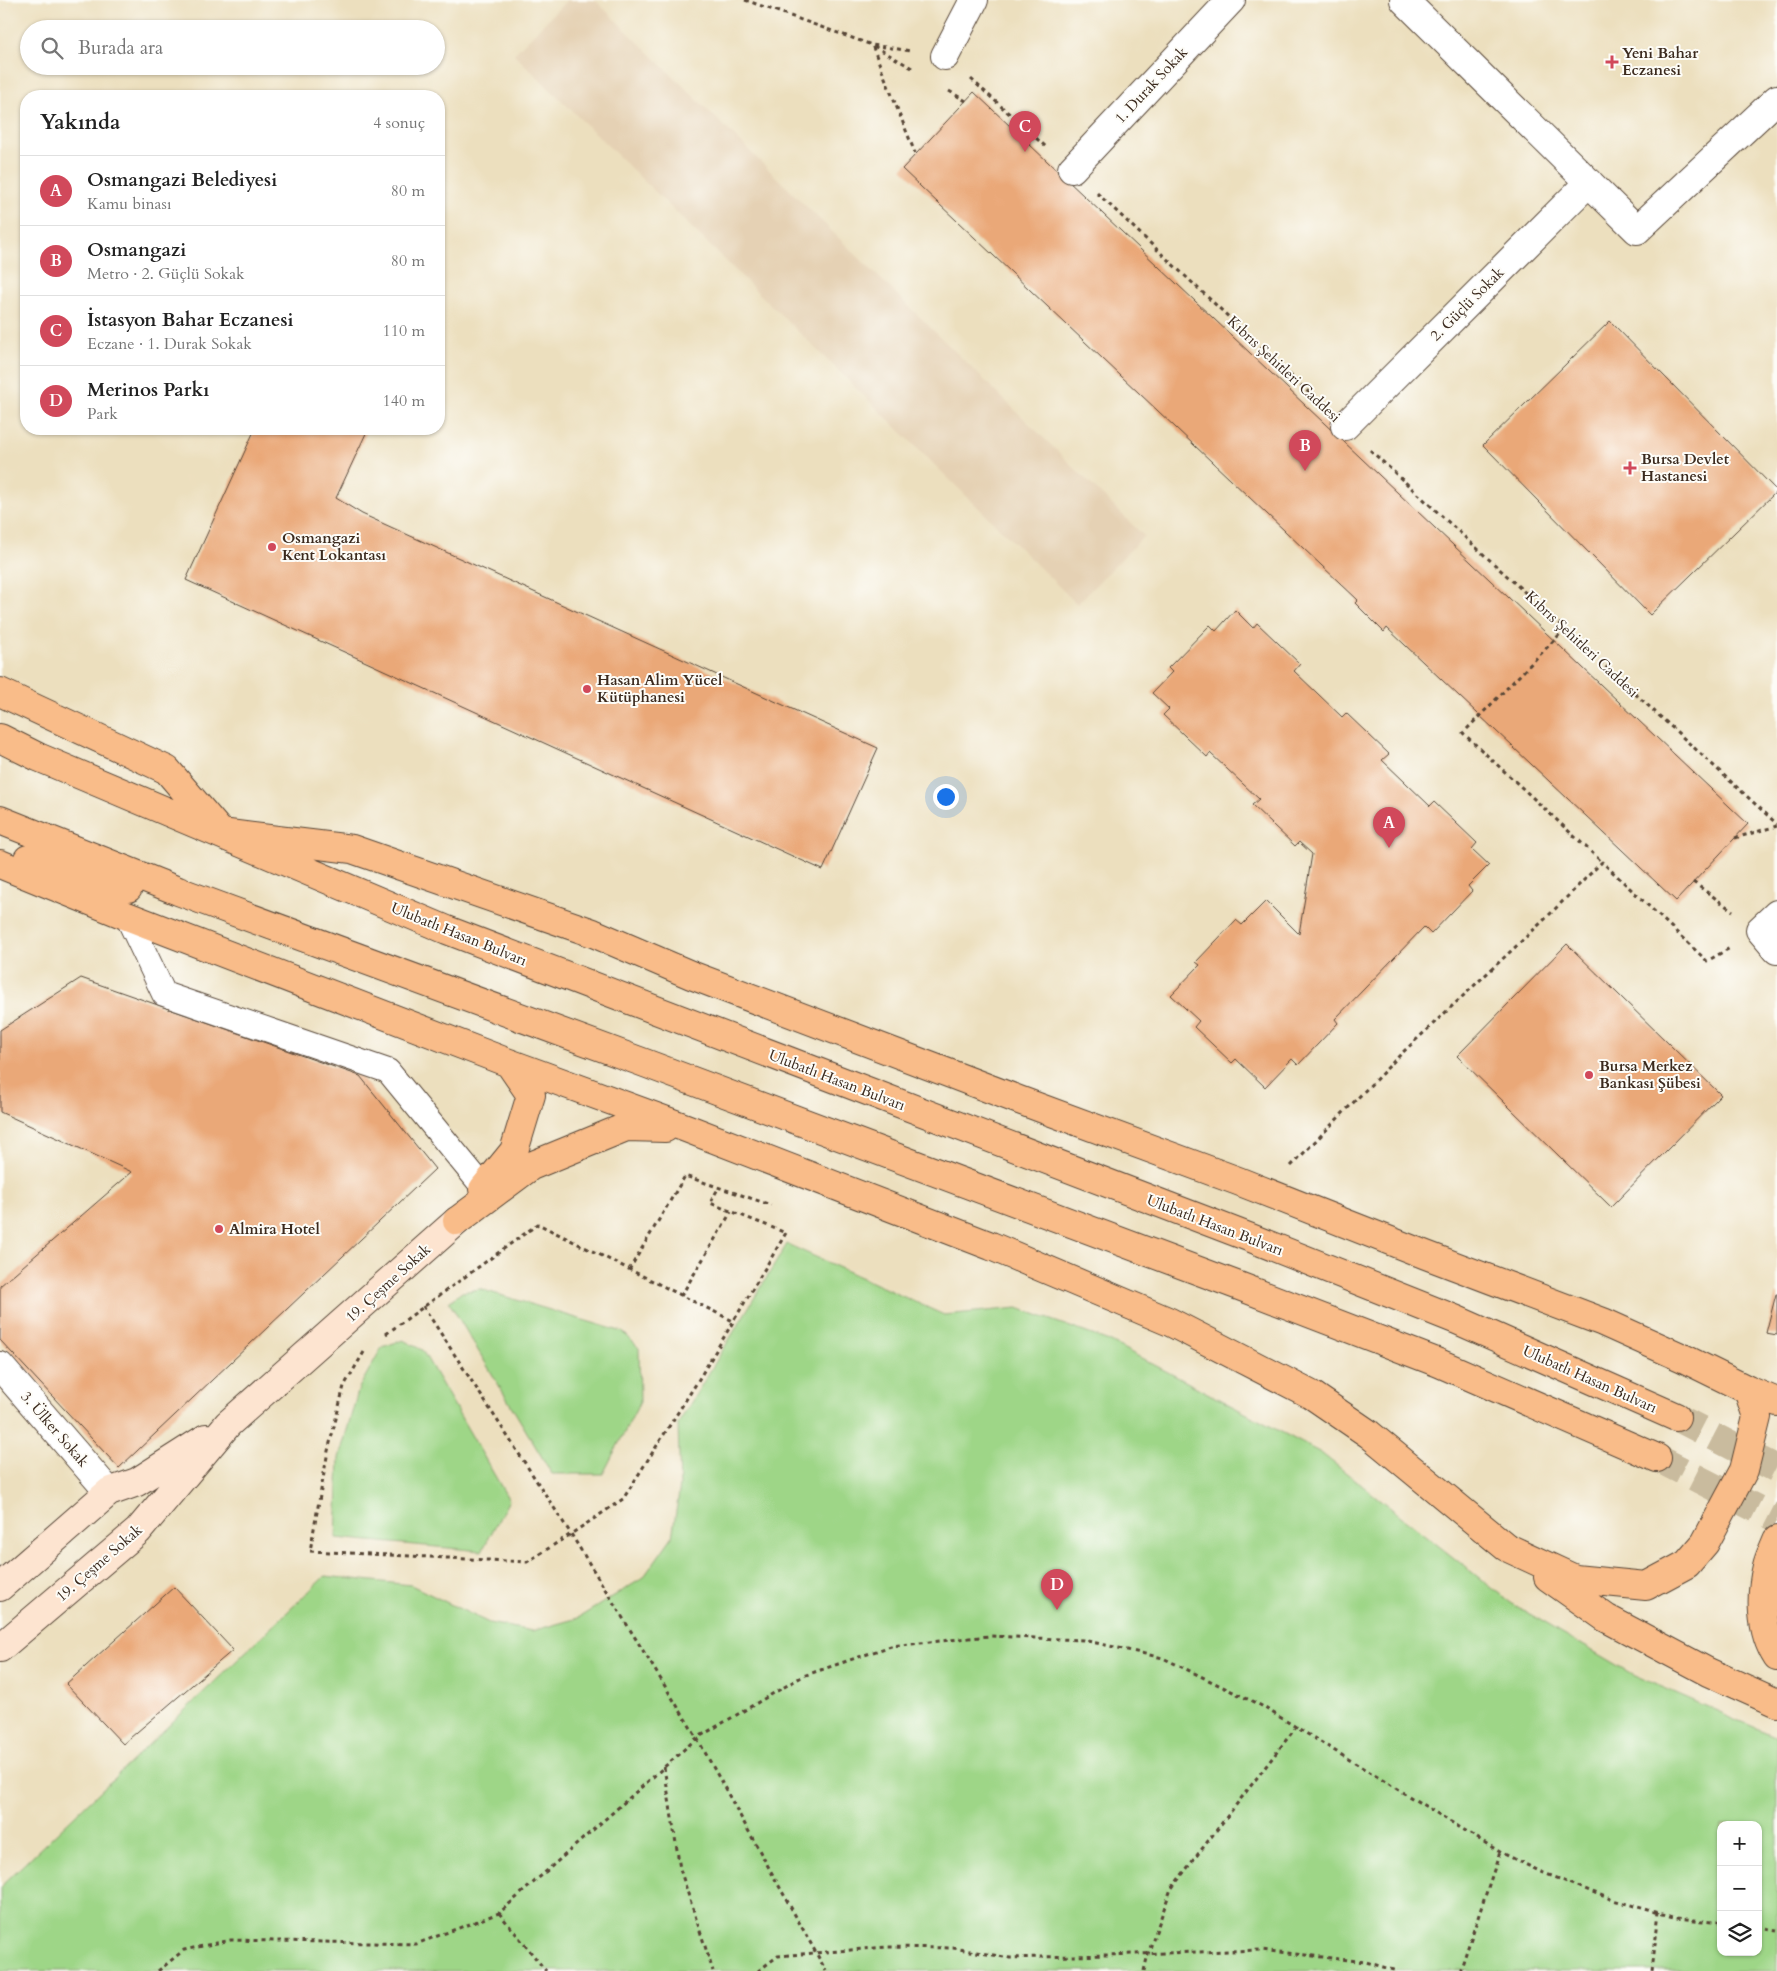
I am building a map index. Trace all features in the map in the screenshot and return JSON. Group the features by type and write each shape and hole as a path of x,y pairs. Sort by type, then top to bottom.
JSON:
{"highway":[{"path":"0,692 167,770 221,833 352,849 593,933 692,975 1266,1192 1603,1322 1777,1402"},
{"name":"Ulubatlı Hasan Bulvarı","path":"0,738 38,757 447,930 1251,1238 1457,1320 1676,1417"},
{"path":"0,820 178,891 331,946 1239,1286 1430,1360 1657,1458"},
{"path":"0,851 331,946"},
{"path":"0,864 127,916 991,1246 1170,1322 1312,1395 1369,1434 1506,1547 1606,1618 1708,1672 1777,1704"},
{"path":"457,1221 514,1151 531,1095 509,1063"},
{"path":"457,1221 531,1166 584,1144 626,1127 686,1128"},
{"path":"1506,1547 1575,1579 1646,1586 1687,1564 1705,1544 1744,1470 1757,1417 1748,1390"},
{"path":"1777,1540 1767,1565 1762,1608 1771,1648 1777,1657"}],"main road":[{"name":"19. Çeşme Sokak","path":"0,1648 138,1531 228,1424 457,1221"},
{"name":"19. Çeşme Sokak","path":"0,1587 109,1492 137,1482 228,1424"}],"street":[{"path":"945,56 974,0"},
{"name":"1. Durak Sokak","path":"1072,169 1231,0"},
{"path":"1404,0 1638,230 1777,100"},
{"name":"2. Güçlü Sokak","path":"1345,426 1589,182"},
{"name":"3. Ülker Sokak","path":"0,1366 109,1492"}],"lane":[{"path":"127,916 164,994 388,1071 484,1188"}],"path":[{"path":"745,0 872,44 945,56"},
{"path":"872,44 915,70"},
{"path":"872,44 915,154"},
{"name":"Kıbrıs Şehitleri Caddesi","path":"945,56 1072,169 1345,426 1777,825"},
{"path":"949,91 966,101"},
{"path":"1565,629 1462,733 1707,961 1772,931"},
{"path":"1735,838 1777,825"},
{"path":"1266,1192 1401,1054 1542,922 1602,862"},
{"path":"1693,882 1772,931"},
{"path":"629,1270 685,1176 771,1205"},
{"path":"366,1349 344,1386 328,1451 310,1550 527,1562 623,1499 786,1233 710,1203 719,1187"},
{"path":"681,1296 732,1212"},
{"path":"380,1338 538,1224 733,1321"},
{"path":"423,1306 571,1534 697,1738 826,1971"},
{"path":"158,1971 184,1950 231,1940 416,1944 499,1914 697,1738 803,1676 891,1646 989,1636 1083,1640 1162,1658 1260,1705 1500,1852 1539,1871 1613,1900 1677,1918 1717,1923"},
{"path":"1144,1971 1148,1954 1171,1889 1297,1726"},
{"path":"664,1767 680,1869 713,1971"},
{"path":"1460,1971 1500,1852"},
{"path":"1651,1971 1658,1912"},
{"path":"499,1914 546,1971"},
{"path":"1762,1928 1777,1930"},
{"path":"758,1971 778,1956 886,1947 954,1948 1010,1958 1262,1950 1366,1962 1397,1971"}],"shaded area":[{"path":"567,0 595,0 1144,536 1077,604 514,54"}],"green space":[{"path":"787,1244 944,1315 1018,1308 1109,1341 1321,1453 1511,1603 1632,1674 1777,1737 1777,1971 0,1971 0,1887 325,1576 411,1585 489,1623 532,1631 578,1618 643,1578 672,1537 680,1486 678,1424"},
{"path":"480,1289 623,1332 639,1348 640,1402 603,1474 552,1474 449,1302 462,1292"},
{"path":"403,1340 422,1350 509,1500 482,1551 336,1538 339,1458 359,1388 382,1347"}],"building":[{"path":"974,92 1748,824 1676,901 1387,628 1384,632 1355,603 1358,600 902,169"},
{"name":"Bursa Devlet Hastanesi","path":"1610,321 1777,491 1650,615 1483,445"},
{"name":"Hasan Alim Yücel Kütüphanesi","path":"252,435 365,435 336,498 362,514 878,748 823,870 186,580"},
{"path":"1235,610 1253,628 1257,623 1300,664 1294,671 1342,717 1346,713 1389,754 1382,760 1430,806 1434,802 1477,843 1472,849 1489,865 1468,886 1472,891 1431,934 1424,927 1335,1019 1338,1023 1298,1065 1292,1059 1265,1087 1236,1059 1232,1063 1194,1027 1199,1021 1171,995 1200,965 1196,962 1236,920 1242,925 1266,901 1299,934 1312,854 1299,842 1295,846 1252,805 1259,799 1210,753 1207,757 1163,715 1169,709 1152,693 1172,672 1168,668 1210,625 1216,631"},
{"name":"Bursa Merkez Bankası Şübesi","path":"1567,944 1721,1095 1611,1207 1457,1056"},
{"name":"Almira Hotel","path":"81,978 360,1076 435,1169 119,1468 0,1340 0,1286 132,1172 0,1112 0,1030"},
{"path":"1777,1294 1777,1335 1766,1333"},
{"path":"174,1587 233,1650 123,1744 66,1684"}],"tunnel":[{"path":"1676,1417 1777,1469"},
{"path":"1657,1458 1777,1519"}],"place":[{"name":"Yeni Bahar Eczanesi","path":"1612,62"},
{"name":"İstasyon Bahar Eczanesi","path":"1025,152"},
{"name":"Bursa Devlet Hastanesi","path":"1630,468"},
{"name":"Osmangazi","path":"1305,471"},
{"name":"Osmangazi Kent Lokantası","path":"272,547"},
{"name":"Hasan Alim Yücel Kütüphanesi","path":"587,689"},
{"name":"Osmangazi Belediyesi","path":"1389,848"},
{"name":"Bursa Merkez Bankası Şübesi","path":"1589,1075"},
{"name":"Almira Hotel","path":"219,1229"},
{"name":"Merinos Parkı","path":"1057,1610"}]}
